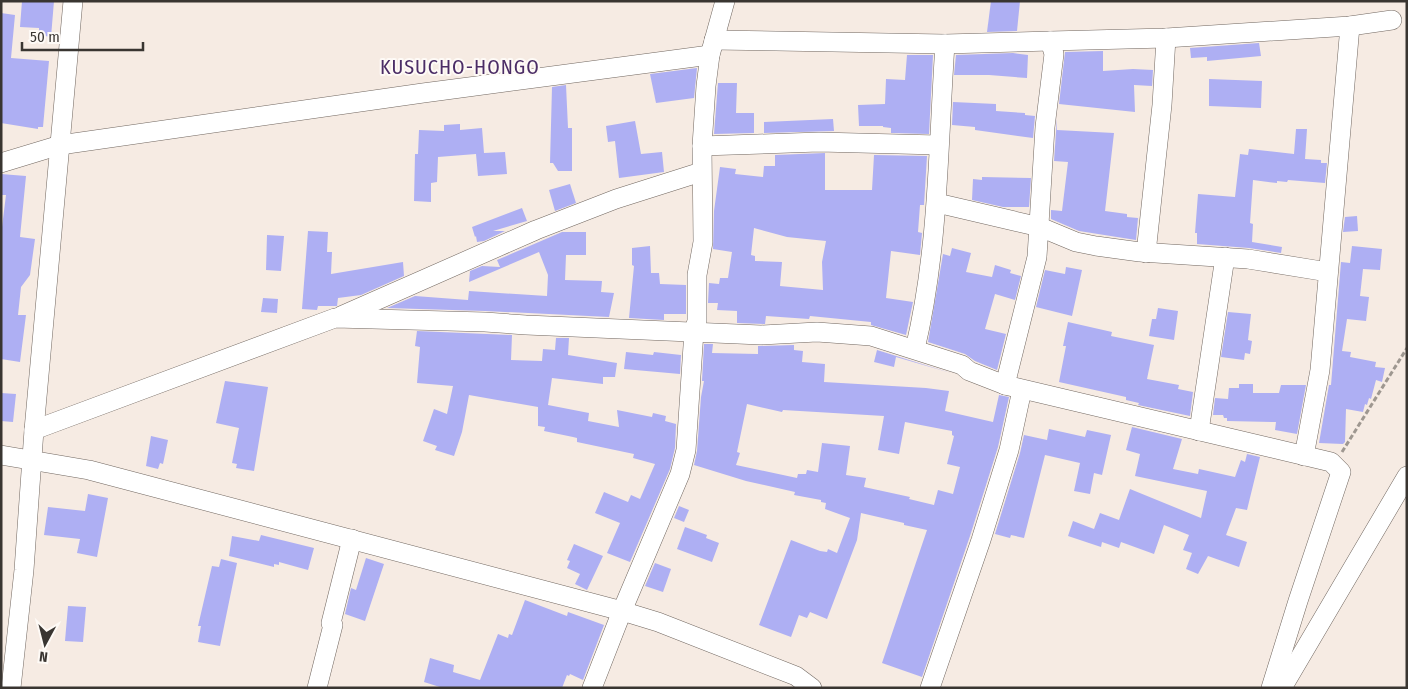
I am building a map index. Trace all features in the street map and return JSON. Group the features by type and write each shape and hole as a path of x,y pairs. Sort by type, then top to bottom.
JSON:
{"street":[{"path":"11,688 24,570 34,430 74,1"},
{"path":"592,688 622,610 680,474 686,450 694,332 697,321 697,275 703,242 702,146 712,47 724,1"},
{"path":"1,163 60,145 423,93 712,47 945,44 1166,38 1350,26 1392,20"},
{"path":"1304,456 1320,370 1350,26"},
{"path":"1146,252 1162,105 1166,38"},
{"path":"930,688 981,540 1009,450 1014,388 1037,257 1045,127 1054,54 1050,41"},
{"path":"914,349 924,312 937,203 938,145 945,44"},
{"path":"702,146 819,142 938,145"},
{"path":"34,430 335,318 545,227 616,200 702,172"},
{"path":"937,203 1040,227 1076,242 1146,252 1265,261 1328,272"},
{"path":"1199,430 1225,257"},
{"path":"335,318 485,322 526,326 761,335 817,332 871,336 962,365 970,371 1014,388 1331,462 1341,472 1271,688"},
{"path":"1,454 89,470 622,610 658,622 796,676 812,688"},
{"path":"1282,688 1407,476"},
{"path":"317,688 352,539"}],"path":[{"path":"1334,466 1407,348"}],"building":[{"path":"22,1 54,1 51,37 39,35 39,28 20,27"},
{"path":"991,1 1020,1 1017,31 987,32"},
{"path":"1,13 15,15 11,58 49,61 43,127 38,127 38,129 1,123"},
{"path":"1259,43 1261,56 1207,61 1207,57 1191,58 1190,48"},
{"path":"1103,51 1103,71 1153,70 1152,86 1134,85 1135,112 1059,104 1065,52"},
{"path":"1013,53 1028,55 1027,78 954,75 956,55"},
{"path":"907,55 933,55 929,134 891,133 891,128 883,126 859,126 858,105 885,104 886,79 905,80"},
{"path":"697,68 694,98 656,103 650,74"},
{"path":"1209,79 1262,81 1261,108 1209,106"},
{"path":"718,83 737,83 736,113 754,113 754,133 714,134"},
{"path":"566,85 568,128 572,128 572,171 558,171 553,163 550,163 552,87"},
{"path":"953,102 996,104 996,111 1025,113 1025,115 1035,116 1033,138 975,130 975,127 952,125"},
{"path":"1057,118 1057,130 1114,133 1105,211 1127,214 1127,217 1138,218 1136,240 1079,231 1051,219 1051,210 1062,211 1068,162 1054,161"},
{"path":"833,119 834,131 764,133 764,122"},
{"path":"635,121 641,154 662,152 664,172 619,178 615,141 608,142 606,126"},
{"path":"460,124 460,130 482,128 484,153 505,152 507,174 478,176 476,154 438,157 437,182 431,183 431,202 414,201 415,154 418,154 419,130 444,131 444,125"},
{"path":"1296,129 1307,129 1305,159 1321,160 1321,163 1327,163 1325,183 1288,180 1287,182 1277,181 1277,183 1253,180 1250,223 1253,224 1252,242 1282,247 1281,253 1249,248 1197,244 1197,233 1195,233 1198,194 1235,197 1240,154 1248,155 1249,149 1294,154"},
{"path":"825,153 825,190 872,190 874,155 927,156 924,205 920,205 918,232 922,233 920,255 891,251 886,298 913,302 906,335 871,325 871,322 810,316 809,319 766,316 765,324 737,323 737,311 717,310 718,303 708,303 709,283 719,284 720,278 728,278 732,252 713,249 714,211 720,167 736,169 735,174 763,177 764,166 775,166 775,155","holes":["754,228 787,237 826,241 822,262 823,290 780,286 782,262 755,261 755,256 751,255"]},
{"path":"1,174 26,176 20,237 35,239 30,275 21,287 18,315 26,315 20,362 1,359 1,235 6,195 1,195"},
{"path":"982,177 1031,178 1029,207 1003,207 972,200 973,179 982,180"},
{"path":"570,184 576,203 555,211 549,190"},
{"path":"522,208 527,221 493,231 505,231 484,241 477,242 472,227"},
{"path":"1357,216 1358,231 1343,232 1345,217"},
{"path":"308,231 328,232 327,252 332,252 331,274 403,262 404,276 361,295 338,298 337,306 318,306 317,310 302,309"},
{"path":"562,232 586,232 586,255 566,255 565,280 602,281 601,292 614,293 609,317 387,308 415,296 468,300 469,291 547,296 548,275 539,252 469,282 470,271 482,266 500,267 497,260"},
{"path":"267,235 284,236 281,271 266,270"},
{"path":"650,246 651,273 659,273 660,284 686,285 686,314 664,314 664,320 629,318 634,266 632,265 632,248"},
{"path":"1352,246 1382,249 1380,270 1363,269 1360,296 1369,297 1366,321 1347,319 1342,351 1351,352 1350,357 1376,362 1375,367 1385,368 1382,382 1376,380 1371,399 1369,398 1367,405 1365,404 1363,412 1346,409 1345,442 1343,444 1319,443 1329,385 1331,385 1341,262 1350,263"},
{"path":"952,248 971,253 966,272 992,277 995,265 1011,270 1010,273 1021,276 1015,300 995,294 985,329 1006,334 997,370 975,361 965,354 928,342 943,254 950,256"},
{"path":"1066,267 1082,270 1072,316 1036,307 1045,270 1065,274"},
{"path":"263,298 278,299 277,313 261,312"},
{"path":"1158,308 1178,311 1174,340 1149,336 1152,319 1156,319"},
{"path":"1228,312 1251,314 1248,340 1252,341 1250,354 1245,353 1244,360 1221,357"},
{"path":"1068,322 1112,332 1111,336 1154,345 1147,379 1179,385 1178,389 1193,392 1190,416 1138,405 1139,403 1126,400 1126,397 1059,382 1066,346 1063,346"},
{"path":"417,331 512,335 511,360 542,361 543,349 555,350 556,338 569,338 568,355 617,363 615,377 603,377 603,384 552,378 548,405 589,413 588,421 619,427 617,410 652,417 653,413 666,416 665,421 676,424 675,448 670,469 630,562 607,553 620,523 595,513 604,492 628,502 631,495 640,499 655,464 633,458 634,454 577,442 577,438 544,431 545,427 538,426 538,407 469,395 462,432 454,456 435,450 437,446 423,441 434,409 447,414 453,386 417,383 420,347 415,346"},
{"path":"704,344 713,344 712,353 758,354 758,346 794,345 794,350 803,351 802,362 825,364 824,382 949,391 945,411 993,422 999,395 1009,397 998,447 922,677 882,663 927,530 861,513 857,540 827,619 810,612 807,618 799,615 791,637 759,625 791,540 820,551 827,552 828,549 837,553 850,518 825,509 826,503 821,502 821,500 794,495 795,492 746,481 694,465 704,381 702,381","holes":["747,404 782,412 783,410 884,416 878,450 899,454 905,422 952,431 954,436 947,464 960,467 953,494 938,490 934,505 909,499 910,497 864,487 866,478 846,475 850,446 822,443 818,472 807,470 806,474 798,474 797,478 736,465 740,453 737,452"]},
{"path":"877,350 951,373 896,357 894,367 874,362"},
{"path":"626,352 653,355 654,352 681,355 680,374 624,369"},
{"path":"225,381 268,387 254,471 236,468 237,464 232,463 239,428 216,423"},
{"path":"1239,384 1253,384 1253,393 1279,393 1281,385 1306,385 1297,434 1275,430 1276,422 1227,421 1227,418 1224,418 1223,415 1213,415 1215,398 1228,399 1229,388 1239,388"},
{"path":"1,393 16,394 13,422 1,421"},
{"path":"1132,427 1182,439 1173,469 1198,474 1199,469 1235,477 1241,460 1245,462 1247,454 1260,457 1247,510 1236,508 1226,535 1247,542 1239,567 1208,556 1198,574 1186,569 1192,553 1183,550 1189,535 1164,525 1154,554 1121,542 1119,548 1102,542 1101,547 1068,536 1073,521 1094,529 1100,513 1119,520 1130,489 1201,518 1207,491 1135,476 1140,454 1126,450"},
{"path":"1049,429 1085,437 1087,430 1111,435 1102,475 1094,473 1090,494 1074,491 1080,463 1045,455 1024,538 1011,535 1010,538 995,534 1024,435 1047,440"},
{"path":"151,436 168,440 163,464 160,463 158,469 146,466"},
{"path":"88,494 108,498 97,557 77,553 80,539 44,535 48,507 85,511"},
{"path":"679,506 689,510 684,522 674,518"},
{"path":"685,527 707,535 706,538 719,543 712,562 677,549"},
{"path":"261,535 314,548 308,570 279,562 279,565 274,564 274,567 229,556 232,536 259,541"},
{"path":"574,544 603,556 587,590 575,584 580,574 567,568 570,561 567,560"},
{"path":"366,558 384,564 365,621 345,614 351,588 356,590"},
{"path":"221,559 237,563 220,646 198,642 201,626 198,626 212,566 219,567"},
{"path":"655,563 671,569 663,592 645,586"},
{"path":"525,600 567,616 568,612 604,625 583,680 570,674 569,676 567,675 562,688 443,688 424,682 430,658 454,665 453,672 480,680 498,634 508,638 509,634 512,635"},
{"path":"68,606 86,607 83,642 65,641"}],"district":[{"name":"KUSUCHO-HONGO","path":"460,67"}]}
